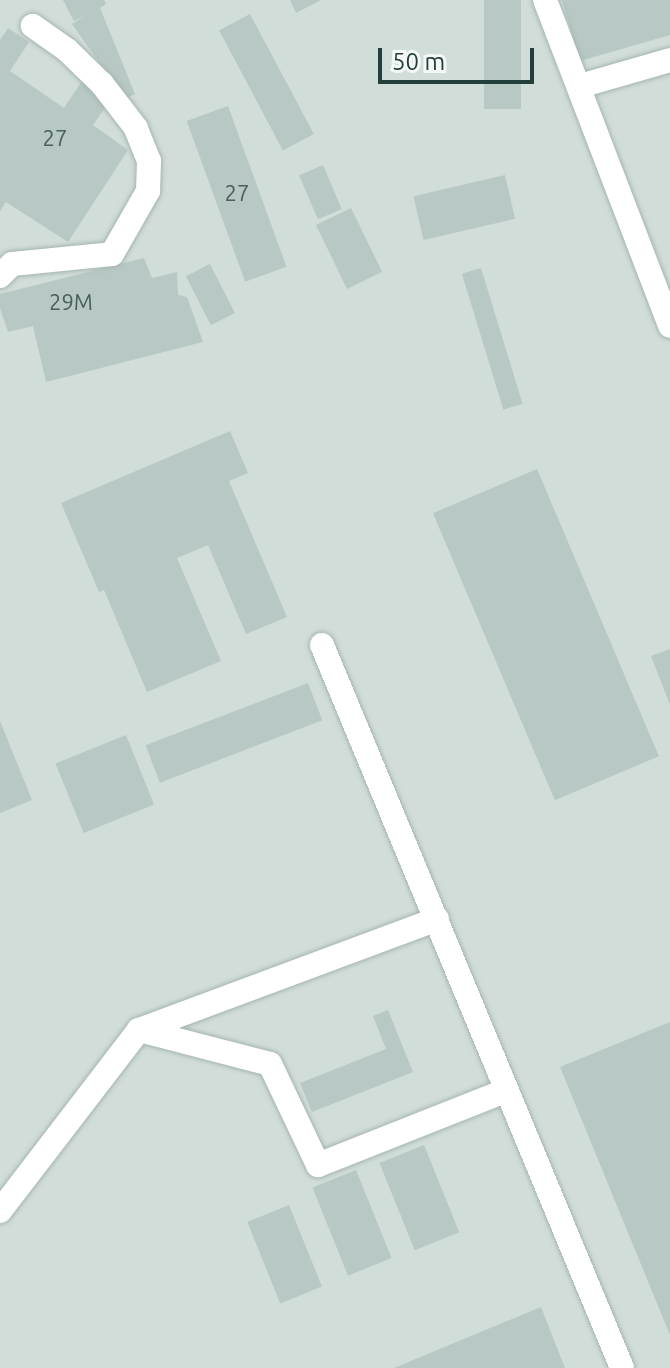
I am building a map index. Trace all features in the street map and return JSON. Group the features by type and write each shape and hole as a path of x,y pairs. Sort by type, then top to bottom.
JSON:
{"lane":[{"path":"545,0 670,326"},
{"path":"0,276 12,264 112,254 148,191 149,161 136,128 102,84 67,50 33,26"},
{"path":"580,86 670,60"},
{"path":"322,645 622,1368"},
{"path":"0,1211 139,1030 437,919"},
{"path":"139,1030 270,1064 318,1165 507,1090"}],"shaded area":[{"path":"0,0 670,0 670,1368 0,1368"}],"building":[{"path":"63,0 104,0 106,4 100,8 135,94 125,99 72,24 86,15 74,21"},
{"path":"290,0 321,0 296,13"},
{"path":"484,0 521,0 521,109 484,109"},
{"path":"562,0 670,0 670,35 580,61"},
{"path":"250,14 314,134 283,151 219,30"},
{"path":"8,28 29,42 10,71 64,108 82,81 109,102 93,125 128,150 68,242 6,202 0,211 0,40"},
{"path":"228,106 286,267 245,282 187,121"},
{"path":"323,165 342,209 318,219 299,175"},
{"path":"505,175 515,219 424,240 413,196"},
{"path":"351,208 382,272 347,289 316,225"},
{"path":"144,258 152,278 177,272 178,295 187,297 203,342 46,382 33,326 8,332 0,308 0,294"},
{"path":"210,264 235,313 211,325 186,276"},
{"path":"481,268 523,404 503,410 462,274"},
{"path":"230,431 248,473 229,481 287,617 246,634 208,545 177,558 221,661 147,692 104,590 99,592 61,503"},
{"path":"537,469 659,756 555,800 433,513"},
{"path":"670,649 670,705 651,656"},
{"path":"308,683 322,720 160,783 146,745"},
{"path":"0,721 32,800 0,813"},
{"path":"126,735 154,805 84,833 56,763"},
{"path":"388,1010 413,1072 312,1112 300,1083 386,1049 373,1016"},
{"path":"670,1022 670,1335 560,1067"},
{"path":"424,1145 459,1232 415,1250 379,1163"},
{"path":"356,1170 392,1258 348,1276 312,1188"},
{"path":"289,1205 322,1287 280,1303 247,1222"},
{"path":"541,1307 565,1368 394,1368"}]}
